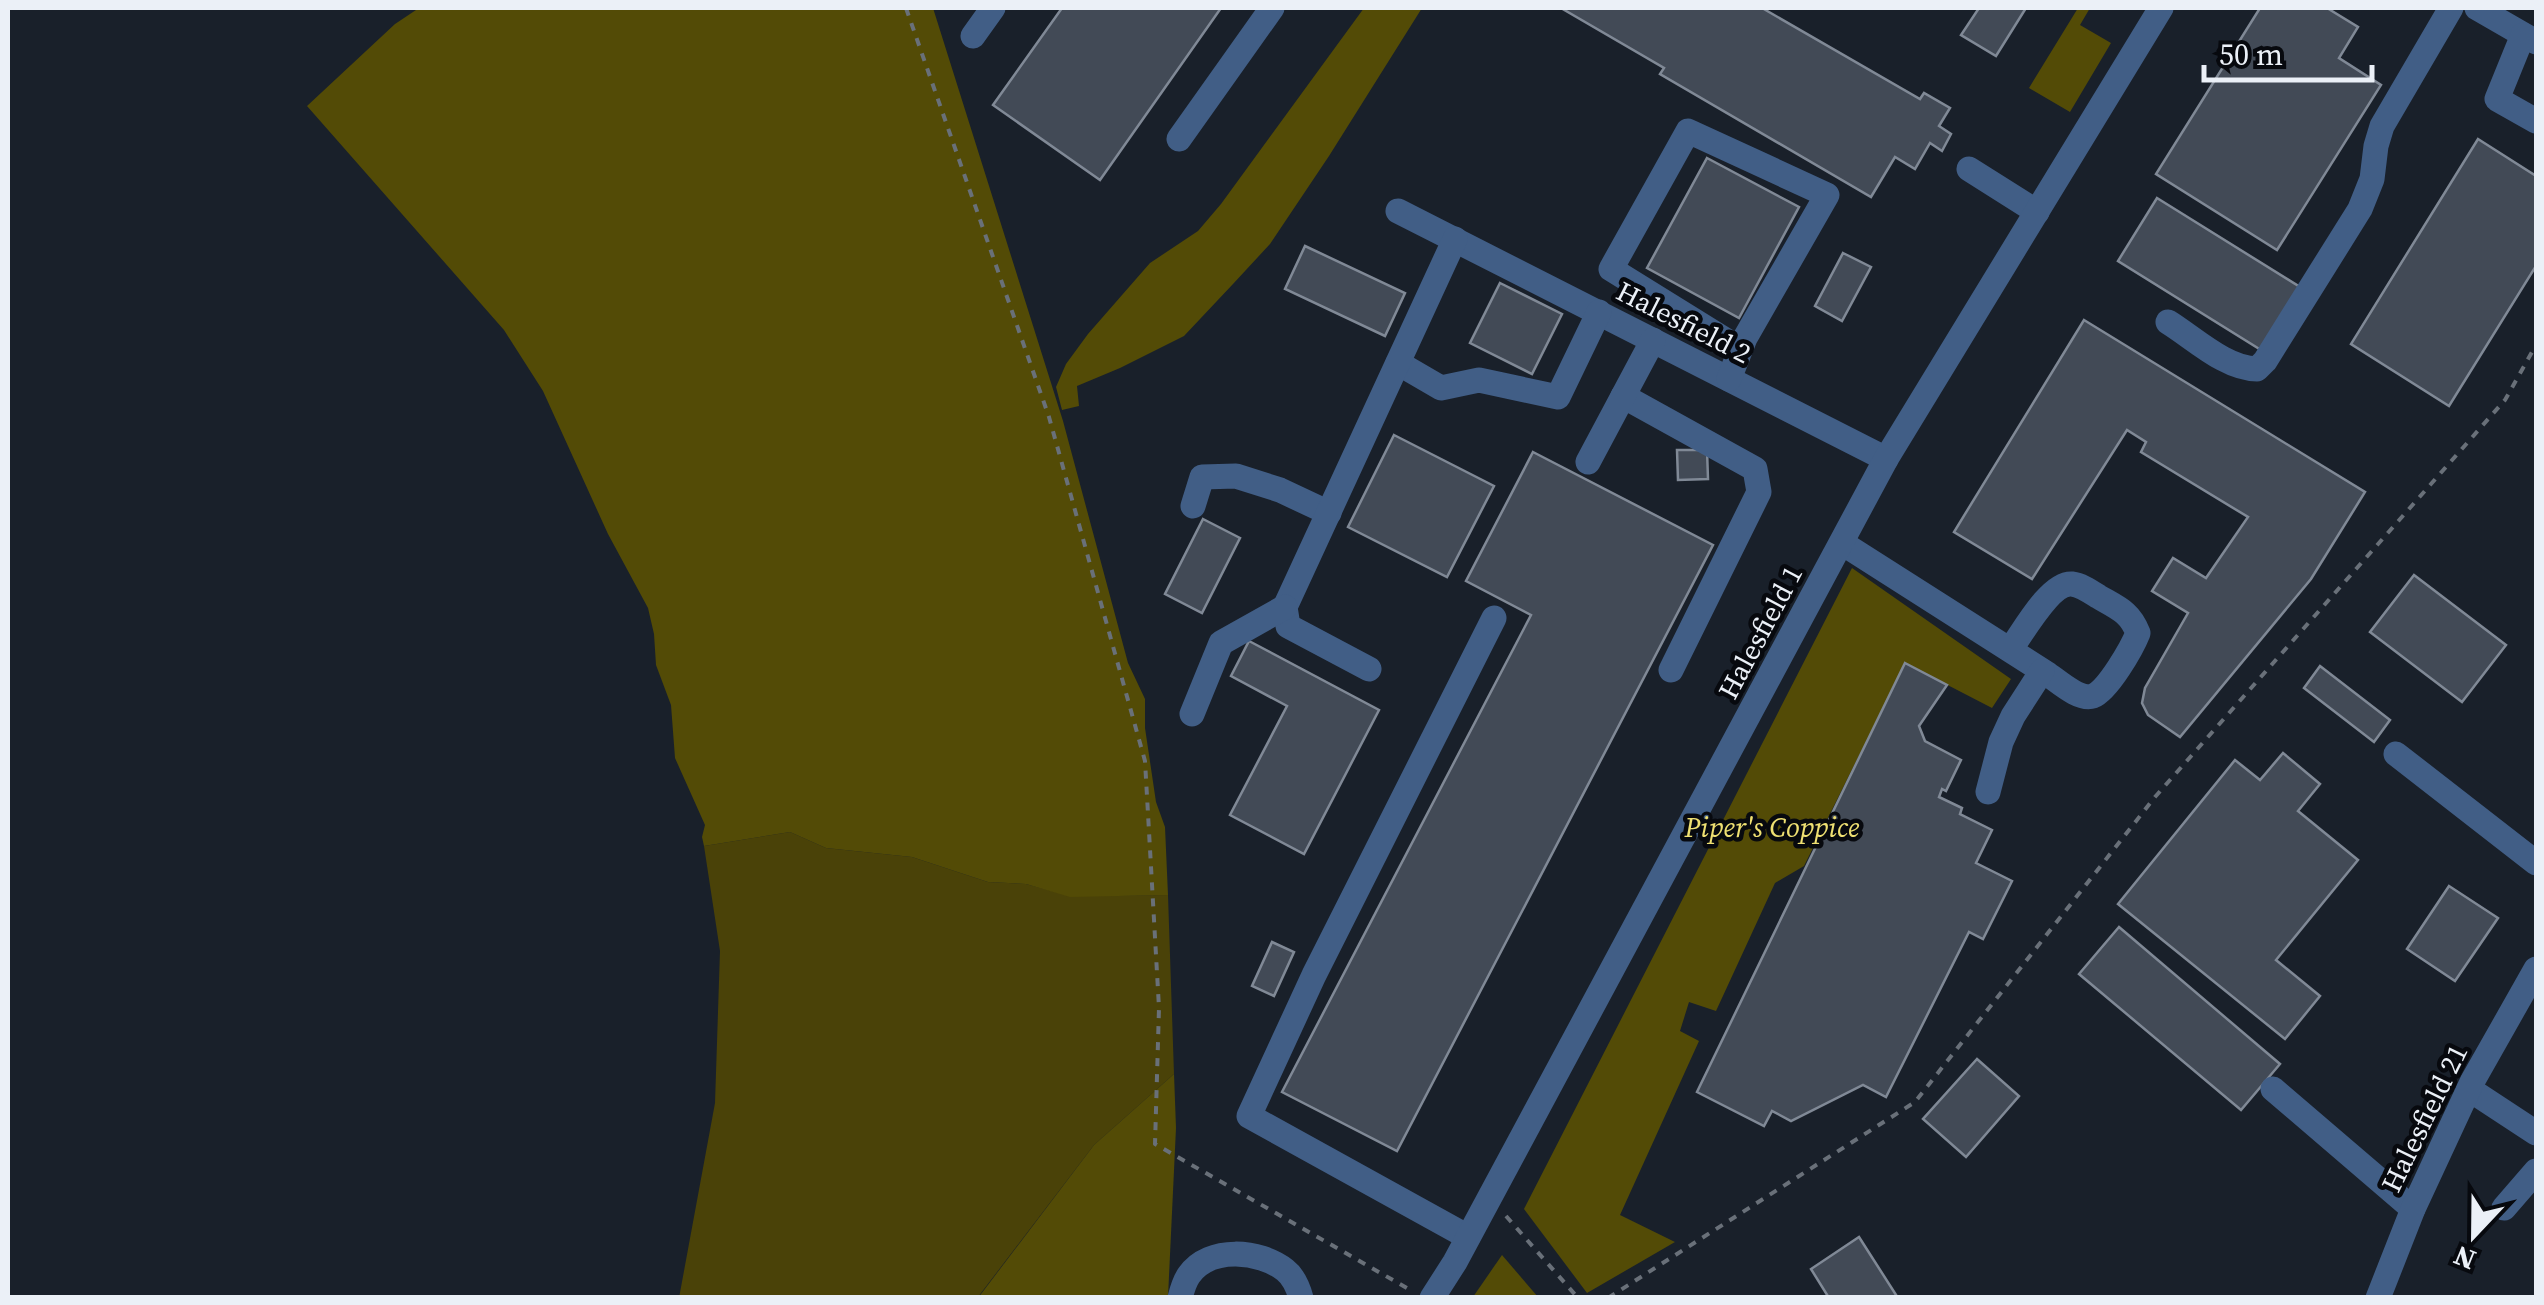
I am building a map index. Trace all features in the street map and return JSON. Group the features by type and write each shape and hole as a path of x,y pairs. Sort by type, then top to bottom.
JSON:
{"street":[{"path":"973,36 993,8"},
{"path":"1179,140 1272,8"},
{"name":"Halesfield 1","path":"1432,1298 1490,1198 1886,459 2161,8"},
{"path":"2168,322 2245,369 2257,368 2265,360 2360,209 2372,179 2382,126 2452,8"},
{"path":"2476,8 2530,39 2497,99 2536,121"},
{"path":"1729,378 1740,349 1827,194 1688,131 1611,269 1740,349"},
{"path":"1969,169 2037,212"},
{"name":"Halesfield 2","path":"1398,211 1886,459"},
{"path":"1370,670 1288,626 1285,607 1455,239"},
{"path":"1398,364 1441,388 1479,380 1558,397 1599,312"},
{"path":"1588,462 1653,340"},
{"path":"1623,396 1755,469 1759,492 1671,670"},
{"path":"1193,506 1202,477 1236,476 1280,490 1329,513"},
{"path":"1842,543 2083,697 2095,696 2103,688 2138,633 2132,619 2119,608 2076,584 2064,584 2052,591 2010,650"},
{"path":"1192,714 1222,643 1285,607"},
{"path":"1468,1237 1249,1116 1314,975 1494,618"},
{"path":"1988,792 2000,742 2042,671"},
{"path":"2396,754 2536,864"},
{"name":"Halesfield 21","path":"2378,1298 2413,1210 2469,1089 2536,970"},
{"path":"2273,1088 2413,1210"},
{"path":"2469,1089 2536,1132"},
{"path":"2504,1208 2536,1171"},
{"path":"1180,1298 1186,1278 1196,1266 1231,1255 1255,1257 1284,1269 1301,1298"}],"path":[{"path":"906,8 1049,417 1145,761 1159,1008 1156,1144 1423,1298"},
{"path":"1608,1298 1915,1102 2155,797 2505,400 2536,345"},
{"path":"1490,1198 1578,1298"}],"shaded area":[{"path":"790,832 826,848 912,857 988,882 1026,884 1070,896 1168,895 1174,1074 1094,1145 978,1297 679,1298 715,1103 720,951 704,846"}],"green space":[{"path":"419,8 933,8 1063,421 1128,663 1145,699 1145,728 1156,802 1165,827 1168,895 1070,897 1026,884 988,882 912,857 826,848 790,832 704,846 705,825 675,758 671,705 656,665 648,608 608,534 543,391 504,330 307,106 395,24"},
{"path":"1364,8 1422,8 1270,244 1184,336 1077,386 1079,406 1062,410 1056,387 1066,364 1088,334 1150,263 1198,231 1221,204"},
{"path":"2078,8 2090,8 2080,25 2111,43 2070,112 2029,88"},
{"name":"Piper's Coppice","path":"1852,568 2011,679 1992,708 1905,663 1804,866 1775,883 1716,1011 1689,1002 1680,1031 1699,1041 1620,1215 1675,1242 1587,1293 1524,1209"},
{"path":"1174,1074 1176,1128 1168,1297 978,1298 1094,1145"},
{"path":"1502,1255 1538,1297 1473,1297"}],"building":[{"path":"1062,8 1221,8 1100,180 993,105"},
{"path":"1561,8 1762,8 1920,99 1924,93 1950,108 1939,126 1951,134 1942,151 1930,143 1915,169 1895,157 1871,197 1660,74 1664,68"},
{"path":"1979,8 2026,8 1996,56 1961,35"},
{"path":"2260,8 2327,8 2358,27 2339,58 2381,85 2277,250 2156,174"},
{"path":"2478,139 2536,176 2536,266 2449,406 2351,344"},
{"path":"1707,158 1799,207 1739,318 1647,268"},
{"path":"2157,198 2300,287 2261,350 2118,261"},
{"path":"1305,246 1405,293 1385,336 1285,289"},
{"path":"1843,253 1871,267 1842,321 1815,306"},
{"path":"1500,283 1562,314 1532,374 1470,343"},
{"path":"2084,320 2365,492 2311,579 2180,737 2148,715 2142,703 2145,688 2188,613 2152,591 2173,558 2206,578 2248,517 2141,452 2146,442 2127,430 2032,579 1954,532"},
{"path":"1394,435 1494,486 1447,577 1348,527"},
{"path":"1677,450 1707,450 1708,479 1678,480"},
{"path":"1533,452 1713,545 1397,1151 1282,1092 1531,615 1466,581"},
{"path":"1203,519 1240,538 1202,613 1165,594"},
{"path":"2414,575 2506,645 2462,702 2370,632"},
{"path":"1249,641 1379,710 1304,854 1230,815 1287,706 1231,676"},
{"path":"1905,663 1947,685 1919,726 1925,741 1961,760 1939,797 1962,808 1960,814 1992,830 1976,863 2012,881 1983,939 1969,932 1886,1097 1863,1085 1791,1121 1772,1111 1764,1126 1697,1092"},
{"path":"2320,666 2390,720 2374,742 2304,688"},
{"path":"2283,753 2320,784 2298,811 2358,860 2276,960 2320,996 2285,1039 2118,904 2235,760 2260,780"},
{"path":"2449,886 2498,918 2455,981 2407,949"},
{"path":"2119,927 2280,1064 2241,1110 2079,974"},
{"path":"1272,942 1294,952 1274,996 1252,986"},
{"path":"1977,1059 2019,1096 1966,1157 1923,1119"},
{"path":"1859,1237 1898,1298 1829,1298 1811,1269"}]}
